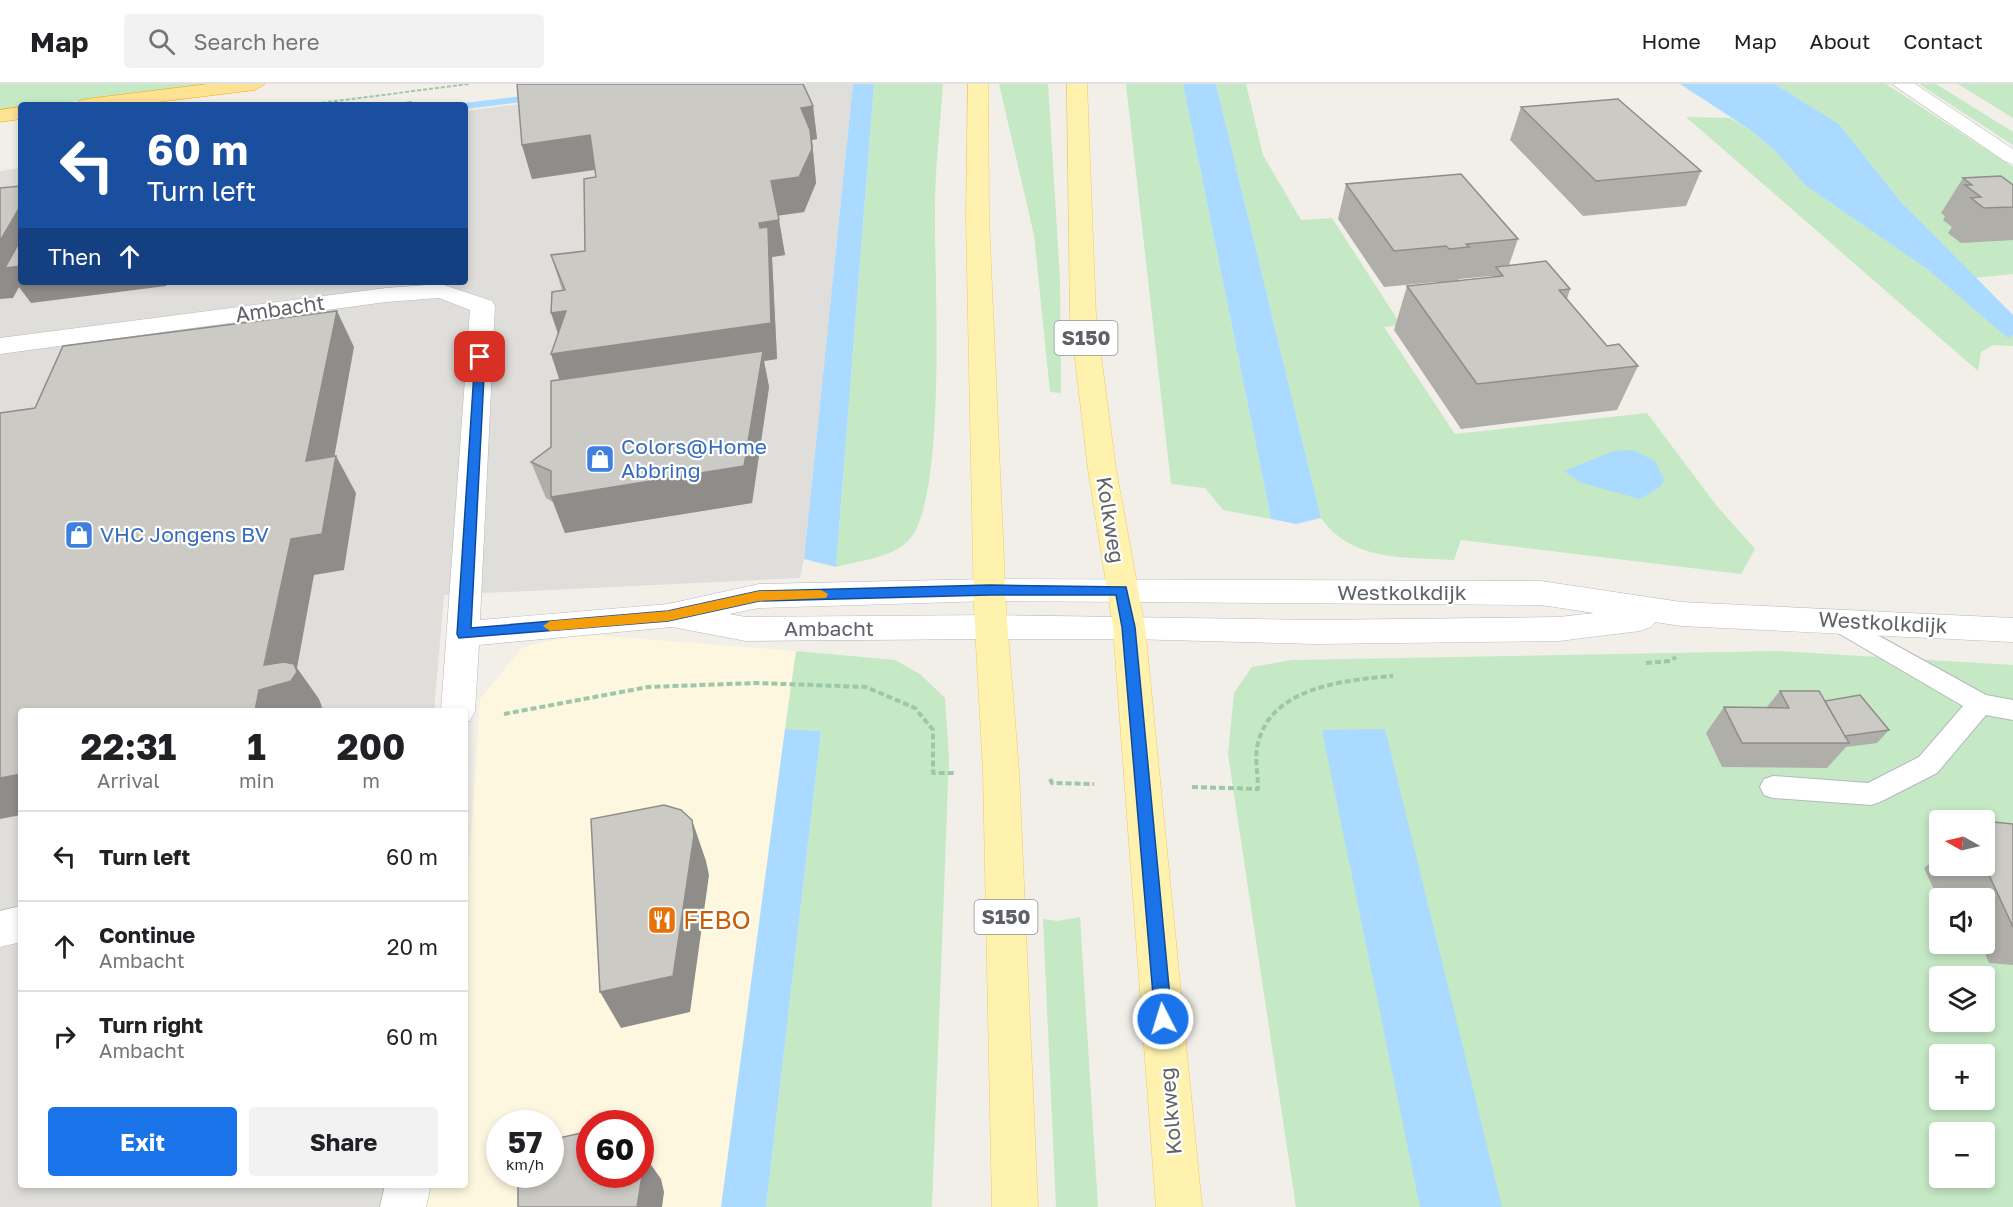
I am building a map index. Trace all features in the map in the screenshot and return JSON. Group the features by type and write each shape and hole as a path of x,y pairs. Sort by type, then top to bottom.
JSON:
{"highway":[{"path":"110,102 255,84"},
{"path":"0,116 18,113"}],"main road":[{"name":"S150","path":"978,84 976,165 993,707 1001,771 1015,1207"},
{"name":"Kolkweg","path":"1077,84 1083,317 1102,469 1125,608 1179,1207"}],"street":[{"path":"1902,84 2013,158"},
{"name":"Ambacht","path":"0,346 386,295 441,291 483,306 458,708"},
{"name":"Westkolkdijk","path":"990,608 1125,608 1316,632 1559,629 1681,614 2013,630"},
{"name":"Ambacht","path":"464,634 668,616 746,629 990,608"},
{"path":"0,929 18,925"},
{"path":"403,1207 407,1188"}],"lane":[{"path":"1834,620 1980,704 2013,710"},
{"path":"1773,787 1871,794 1928,765 1980,704"}],"path":[{"path":"328,102 469,84"}],"shaded area":[{"path":"673,84 853,84 804,559 800,578 444,595 434,708 18,708 18,1188 390,1188 388,1207 0,1207 0,171 18,168 18,285 468,285 468,111"},
{"path":"581,634 796,651 721,1207 415,1207 418,1188 468,1188 468,866 480,699 523,647"}],"green space":[{"path":"0,84 208,84 69,102 18,102 18,108 0,111"},
{"path":"874,84 943,84 935,196 937,333 934,436 929,482 921,518 908,541 884,555 836,567"},
{"path":"999,84 1048,84 1060,279 1061,393 1050,392 1034,235"},
{"path":"1126,84 1183,84 1271,519 1223,510 1205,488 1171,484"},
{"path":"1216,84 1246,84 1263,155 1301,220 1332,218 1401,325 1384,327 1455,434 1647,413 1716,505 1755,549 1741,574 1461,540 1454,560 1399,557 1364,550 1348,543 1334,532 1321,518"},
{"path":"1775,84 1886,84 2013,167 2013,274 1974,278 1901,202 1839,124"},
{"path":"1919,84 1936,84 2013,132 2013,145"},
{"path":"1958,84 2013,84 2013,118"},
{"path":"1686,117 1730,118 1749,129 1773,149 1806,186 1927,269 2008,337 2013,335 2013,346 1993,345 1981,352 1978,371"},
{"path":"796,651 895,660 920,674 945,698 949,757 932,1207 766,1207 821,731 785,729"},
{"path":"1777,651 2013,665 2013,1207 1296,1207 1228,754 1234,693 1252,667 1292,660"},
{"path":"1080,917 1098,1207 1056,1207 1043,919 1058,921"}],"water":[{"path":"621,84 668,84 468,109 468,102"},
{"path":"853,84 874,84 836,567 804,559"},
{"path":"1183,84 1216,84 1321,518 1296,524 1271,519"},
{"path":"1680,84 1775,84 1839,124 1901,202 2013,315 2013,335 2008,338 1927,269 1806,186 1773,149 1749,129"},
{"path":"1633,450 1655,461 1664,480 1660,487 1640,499 1582,483 1564,471 1614,451"},
{"path":"785,729 821,731 766,1207 721,1207"},
{"path":"1385,729 1502,1207 1420,1207 1322,730"}],"building":[{"path":"517,84 803,84 813,106 801,108 810,130 812,149 799,177 771,181 779,220 759,223 760,228 768,227 771,323 551,354 566,311 551,313 552,292 565,290 551,255 585,251 584,179 596,177 590,135 522,145"},
{"path":"1618,99 1701,171 1596,181 1521,107"},
{"path":"1461,174 1518,239 1466,244 1469,247 1449,249 1446,246 1394,251 1346,184"},
{"path":"2001,176 2013,185 2013,207 1984,208 1971,198 1981,197 1965,185 1972,185 1963,178"},
{"path":"18,186 18,210 0,241 0,188"},
{"path":"18,244 18,266 5,268"},
{"path":"1546,261 1570,289 1559,290 1607,346 1619,344 1638,366 1477,384 1407,286 1503,276 1496,267"},
{"path":"337,311 306,461 336,456 322,534 291,539 264,665 284,662 294,664 297,672 291,681 259,690 256,708 18,708 18,775 0,778 0,413 35,408 63,346"},
{"path":"763,351 744,466 551,497 551,471 531,462 551,447 551,381"},
{"path":"1780,691 1819,691 1849,743 1742,743 1724,707 1789,708"},
{"path":"1860,695 1889,730 1845,736 1825,701"},
{"path":"664,805 681,810 692,820 694,835 673,976 600,992 591,819"},
{"path":"1995,822 2013,824 2013,927 1989,876 1995,876"},
{"path":"576,1134 576,1188 640,1188 637,1207 518,1207 518,1188 564,1188 564,1137"}],"slow traffic":[{"path":"550,626 668,616 759,596 821,594"}],"place":[{"name":"Colors@Home Abbring","path":"600,459"},
{"name":"VHC Jongens BV","path":"79,535"},
{"name":"FEBO","path":"662,920"}],"route":[{"path":"480,357 464,634 668,616 759,596 990,590 1121,590 1129,627 1163,1019"}]}
